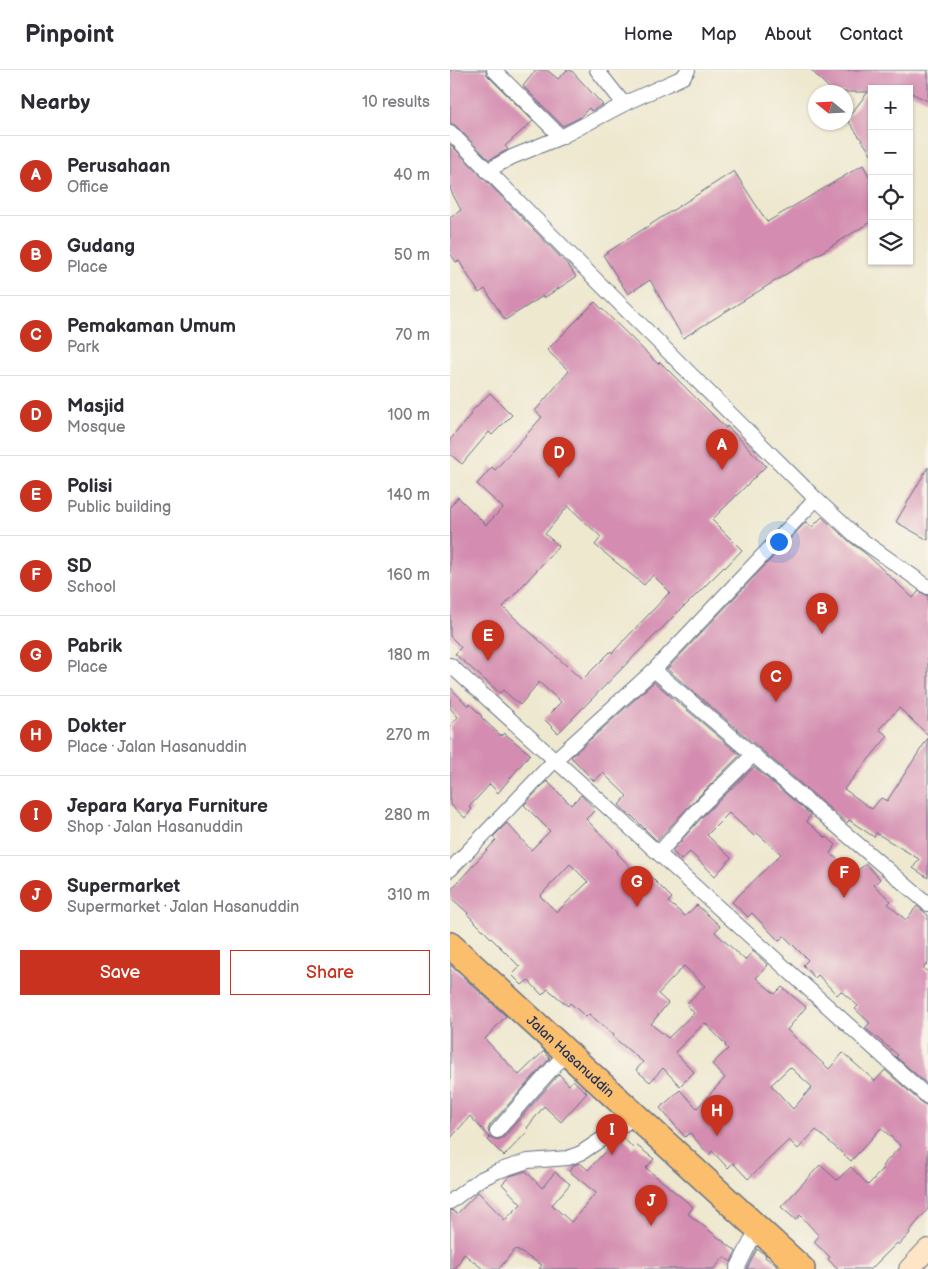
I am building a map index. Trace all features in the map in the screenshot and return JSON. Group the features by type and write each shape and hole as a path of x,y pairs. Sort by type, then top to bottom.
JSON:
{"highway":[{"name":"Jalan Hasanuddin","path":"450,945 802,1269"}],"street":[{"path":"494,70 561,137"},
{"path":"597,70 624,104"},
{"path":"487,171 512,157 561,137 624,104 683,77 688,70"},
{"path":"450,132 816,499 856,536 928,586"},
{"path":"450,870 556,759 654,670 816,499"},
{"path":"450,665 928,1097"},
{"path":"654,670 928,904"},
{"path":"659,853 696,811 753,755"},
{"path":"497,1132 567,1052"},
{"path":"450,1202 479,1180 498,1171 528,1161 568,1158 581,1153 636,1116"},
{"path":"737,1269 757,1228"},
{"path":"908,1269 928,1249"}],"building":[{"path":"450,70 485,70 488,76 533,121 505,146 507,150 489,160 456,126 450,123"},
{"path":"536,70 547,70 558,79 567,70 571,70 603,105 591,111 589,108 579,118 563,126 523,86"},
{"path":"811,70 928,70 928,101 913,94 913,85 868,85 868,92 853,92 853,85 826,85"},
{"path":"868,92 868,149 853,128 853,111"},
{"path":"450,144 569,266 576,277 505,320 485,289 479,293 459,261 456,262 450,253 450,218 461,210 450,189"},
{"path":"863,165 868,174 868,223 683,338 650,280 628,294 603,255 734,171 767,222"},
{"path":"595,302 658,364 660,362 726,428 727,426 766,466 712,520 742,550 558,733 544,719 561,702 539,682 520,705 503,690 500,693 455,654 461,647 450,636 450,507 458,497 486,525 503,508 477,484 492,467 495,470 542,417 535,411 569,371 547,350","holes":["568,506 601,537 595,545 644,585 653,575 670,592 612,653 611,651 582,680 503,607 559,546 545,534"]},
{"path":"490,393 512,415 492,435 489,432 462,464 450,454 450,440 470,413"},
{"path":"928,467 928,540 896,522"},
{"path":"822,517 866,554 913,598 919,591 928,596 928,735 899,708 879,729 888,736 844,789 872,809 881,798 887,801 928,738 928,878 913,868 919,859 876,833 874,837 849,820 847,823 667,669 806,522 812,527"},
{"path":"654,682 740,755 657,841 619,805 627,796 603,773 594,781 571,757"},
{"path":"450,687 468,706 470,704 501,736 504,733 530,754 498,793 490,784 469,807 472,809 465,818 450,804 450,726 458,717 450,708"},
{"path":"754,767 811,815 806,821 836,845 830,853 854,873 866,864 880,879 874,885 891,901 888,904 906,920 917,906 928,915 928,963 923,968 928,972 928,1085 896,1057 898,1055 865,1028 870,1023 855,1009 858,1006 841,991 837,995 818,975 815,978 803,965 808,960 784,936 779,941 752,913 748,917 732,902 781,854 757,833 754,836 729,813 707,835 731,858 715,876 690,852 681,860 672,851 702,817"},
{"path":"547,781 571,805 581,795 595,810 586,819 640,877 645,871 672,898 668,902 685,916 697,905 720,926 715,932 745,960 753,951 768,965 756,978 775,994 782,987 806,1007 787,1030 829,1069 843,1053 875,1081 885,1070 922,1103 928,1106 928,1209 899,1245 897,1243 871,1269 837,1269 828,1259 830,1257 814,1242 819,1236 800,1215 796,1220 781,1207 820,1165 837,1180 851,1167 868,1185 884,1168 882,1166 901,1146 881,1128 851,1161 816,1130 798,1149 789,1140 748,1179 733,1163 728,1168 712,1151 709,1155 690,1133 685,1137 660,1108 680,1090 697,1108 725,1078 712,1064 728,1049 705,1023 675,1052 694,1072 680,1086 663,1068 650,1082 636,1070 643,1062 589,1014 586,1017 570,1003 568,1006 548,989 542,995 528,980 522,985 512,975 520,967 450,897 450,891 496,840 493,837 507,823 531,850 550,831 524,805","holes":["570,864 588,882 557,912 540,896","684,966 705,986 686,1004 694,1013 668,1038 651,1024 668,1003 658,994","790,1067 812,1087 793,1109 771,1085"]},
{"path":"450,965 506,1016 485,1039 519,1075 544,1051 550,1058 490,1125 488,1130 491,1137 496,1140 504,1137 559,1074 569,1085 573,1080 587,1093 561,1122 544,1106 527,1128 529,1130 504,1156 488,1140 490,1138 470,1116 450,1139"},
{"path":"622,1136 633,1148 636,1145 654,1159 646,1168 693,1207 688,1214 736,1251 731,1262 724,1257 714,1269 539,1269 542,1265 515,1249 499,1269 483,1269 464,1254 455,1269 450,1269 450,1211 452,1210 457,1214 478,1192 505,1220 521,1204 502,1184 510,1176 526,1171 542,1188 555,1172 570,1184 552,1205 571,1222 596,1193 569,1171 574,1165 580,1163 588,1170"},
{"path":"757,1249 766,1255 765,1257 780,1269 747,1269"}],"place":[{"name":"Perusahaan","path":"722,470"},
{"name":"Masjid","path":"559,478"},
{"name":"Gudang","path":"822,634"},
{"name":"Polisi","path":"488,661"},
{"name":"Pemakaman Umum","path":"776,702"},
{"name":"SD","path":"844,898"},
{"name":"Pabrik","path":"637,907"},
{"name":"Dokter","path":"717,1136"},
{"name":"Jepara Karya Furniture","path":"612,1155"},
{"name":"Supermarket","path":"651,1226"}]}
